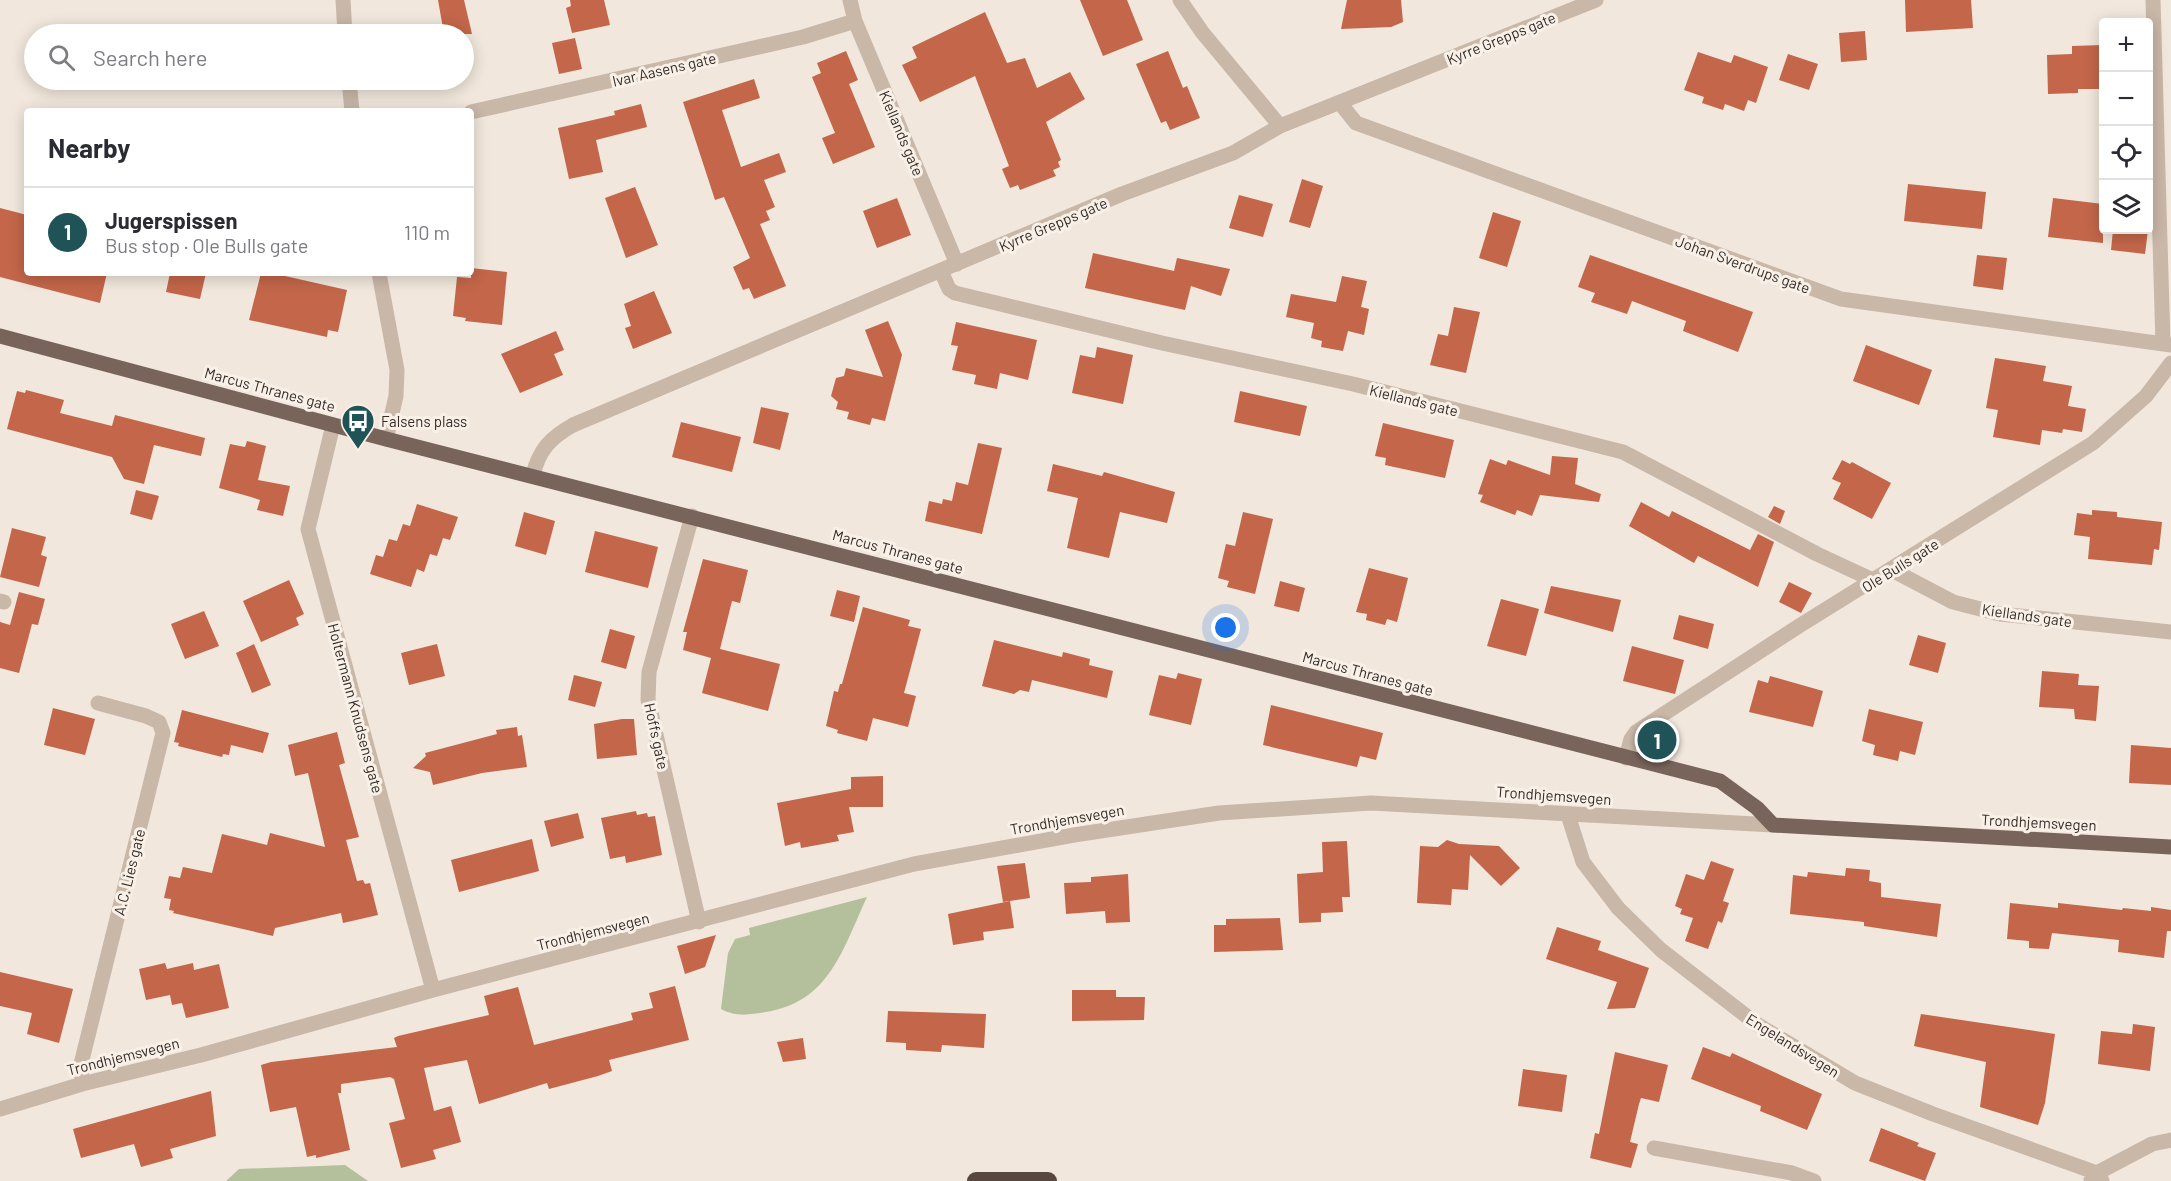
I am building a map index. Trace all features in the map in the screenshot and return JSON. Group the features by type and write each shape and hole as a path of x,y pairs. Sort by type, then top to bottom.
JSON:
{"highway":[{"path":"976,1181 1048,1181"}],"main road":[{"name":"Marcus Thranes gate","path":"0,336 386,439 1720,781 1757,808 1773,825"},
{"name":"Trondhjemsvegen","path":"1773,825 2171,847"}],"street":[{"path":"343,0 344,24"},
{"name":"Kiellands gate","path":"850,0 855,21 957,264"},
{"path":"1180,0 1202,32 1280,126"},
{"name":"Kyrre Grepps gate","path":"532,475 537,457 545,445 554,436 573,425 1122,194 1233,153 1280,126 1596,0"},
{"path":"2152,0 2167,345"},
{"name":"Ivar Aasens gate","path":"474,111 803,37 855,21"},
{"path":"350,90 352,108"},
{"name":"Johan Sverdrups gate","path":"1340,103 1356,123 1841,299 2167,345"},
{"name":"Kiellands gate","path":"941,271 949,289 955,293 1162,343 1353,384 1623,452 1817,554 1875,581"},
{"path":"380,276 397,370 396,396 386,439"},
{"name":"Ole Bulls gate","path":"1626,758 1631,739 1636,732 1799,626 1875,581 2093,443 2146,396 2171,363"},
{"name":"Holtermann Knudsens gate","path":"333,425 308,529 434,990"},
{"name":"Hoffs gate","path":"692,516 649,672 648,700 699,922"},
{"name":"Kiellands gate","path":"1892,570 1953,602 2000,614 2171,632"},
{"name":"A.C. Lies gate","path":"82,1084 81,1064 164,733 159,722 146,716 98,703"},
{"name":"Trondhjemsvegen","path":"0,1109 82,1084 201,1055 434,990 914,864 1074,835 1219,813 1371,803 1773,825"},
{"name":"Engelandsvegen","path":"1568,815 1583,862 1618,908 1661,950 1758,1025 1855,1083 2096,1178"},
{"path":"2096,1178 2152,1144 2171,1140"},
{"path":"1654,1148 1792,1173 1814,1181"}],"green space":[{"path":"867,897 832,970 820,985 805,997 788,1006 754,1014 743,1015 721,1009 728,953 735,939 750,935 749,928"},
{"path":"345,1165 368,1181 226,1181 239,1169"}],"building":[{"path":"438,0 464,0 470,24 442,24"},
{"path":"570,0 604,0 610,25 572,33 566,8 571,6"},
{"path":"1080,0 1127,0 1143,40 1103,56"},
{"path":"1347,0 1401,0 1403,22 1391,27 1341,29"},
{"path":"1905,0 1971,0 1973,28 1906,32"},
{"path":"985,12 1007,63 1025,58 1037,88 1070,72 1085,99 1046,122 1061,160 1058,162 1060,167 1053,170 1056,176 1020,190 1018,185 1010,188 1002,169 1009,166 975,76 920,102 902,65 917,58 912,47"},
{"path":"1865,31 1867,60 1841,62 1839,33"},
{"path":"575,38 582,69 559,74 552,43"},
{"path":"2099,45 2099,89 2078,89 2078,93 2048,94 2047,55 2072,54 2072,46"},
{"path":"846,51 858,80 849,84 875,147 833,164 822,138 835,133 812,77 821,73 817,63"},
{"path":"1168,51 1183,88 1187,86 1200,118 1170,130 1166,121 1161,123 1136,64"},
{"path":"1698,52 1731,63 1734,55 1768,67 1756,103 1748,100 1744,111 1725,104 1723,110 1702,103 1704,97 1684,90"},
{"path":"1788,54 1818,64 1809,90 1779,80"},
{"path":"754,79 760,98 722,110 741,167 779,153 786,172 764,180 775,207 766,211 770,220 760,224 786,286 754,299 749,288 743,290 733,267 750,258 724,197 715,200 683,102"},
{"path":"641,104 647,127 596,140 603,172 569,179 558,128 615,115 614,111"},
{"path":"1302,179 1323,186 1310,228 1289,222"},
{"path":"1908,184 1986,192 1982,229 1904,221"},
{"path":"635,187 658,245 626,258 605,198"},
{"path":"1239,195 1273,204 1263,237 1229,228"},
{"path":"897,198 911,235 877,248 863,211"},
{"path":"2053,198 2099,204 2099,234 2103,234 2103,243 2048,237"},
{"path":"0,208 24,214 24,276 106,276 100,303 0,277"},
{"path":"1493,212 1521,221 1507,267 1479,258"},
{"path":"2113,234 2148,234 2145,254 2111,250"},
{"path":"1093,253 1174,271 1177,258 1230,269 1221,296 1191,286 1185,310 1085,288"},
{"path":"1590,255 1753,312 1738,352 1683,331 1686,321 1632,301 1627,314 1591,302 1595,293 1578,287"},
{"path":"1977,255 2007,258 2003,290 1973,286"},
{"path":"474,268 507,272 502,325 465,321 466,318 453,316 457,277 471,278 474,276"},
{"path":"169,276 205,276 200,299 166,292"},
{"path":"260,276 285,276 347,290 338,332 328,330 327,337 249,320"},
{"path":"1342,276 1367,281 1361,307 1369,309 1364,335 1348,331 1343,351 1321,347 1322,341 1311,338 1314,323 1286,317 1291,294 1336,302"},
{"path":"654,291 672,333 633,349 625,328 631,326 624,304"},
{"path":"1454,307 1480,312 1466,373 1430,365 1438,334 1448,336"},
{"path":"888,321 902,355 885,421 872,418 870,425 847,419 849,412 836,409 838,402 831,396 836,378 844,376 846,368 883,377 865,330"},
{"path":"956,322 1037,340 1028,380 1000,373 997,389 974,384 976,375 952,370 958,346 951,345"},
{"path":"556,331 564,350 554,354 563,375 520,393 501,354"},
{"path":"1866,345 1932,370 1919,405 1853,381"},
{"path":"1097,347 1133,355 1123,404 1072,393 1080,355 1095,358"},
{"path":"1995,358 2046,366 2043,381 2072,386 2068,406 2086,409 2082,432 2063,429 2062,433 2042,430 2040,445 1993,437 1998,410 1986,408"},
{"path":"26,390 64,400 60,413 112,426 115,415 205,438 201,456 154,445 144,484 124,479 112,457 7,429 17,391 25,393"},
{"path":"1240,391 1307,406 1300,436 1234,422"},
{"path":"761,407 789,413 780,450 753,443"},
{"path":"681,422 741,437 732,472 672,457"},
{"path":"1383,423 1454,440 1445,478 1385,465 1386,458 1375,456"},
{"path":"247,441 266,446 258,480 290,486 283,516 257,510 260,500 219,488 230,444 245,447"},
{"path":"978,443 1002,448 982,534 925,521 929,501 942,504 943,499 952,501 956,482 968,485"},
{"path":"1552,456 1578,458 1575,484 1601,494 1599,502 1540,495 1532,516 1517,510 1515,515 1480,502 1483,495 1478,494 1490,459 1506,465 1508,460 1550,475"},
{"path":"1842,460 1850,464 1852,462 1891,483 1872,519 1833,499 1841,483 1832,479"},
{"path":"1053,464 1102,476 1104,472 1175,492 1167,523 1120,512 1109,558 1067,548 1078,498 1047,491"},
{"path":"136,490 159,496 152,520 130,514"},
{"path":"1641,502 1669,517 1672,511 1750,550 1758,534 1774,542 1758,587 1698,556 1694,563 1629,526"},
{"path":"417,504 458,517 450,540 443,538 437,556 430,554 424,572 417,569 411,587 370,574 376,555 383,557 389,539 397,541 403,524 410,526"},
{"path":"1774,506 1785,511 1780,524 1768,517"},
{"path":"2092,510 2117,512 2117,517 2162,522 2159,550 2154,549 2152,565 2088,559 2090,537 2074,535 2077,513 2092,515"},
{"path":"524,512 555,521 546,555 515,546"},
{"path":"1243,512 1273,519 1255,594 1227,587 1229,581 1218,578 1226,544 1235,546"},
{"path":"12,528 46,537 41,555 47,557 39,587 0,577"},
{"path":"595,531 658,547 648,588 585,572"},
{"path":"703,559 748,570 740,603 732,601 720,649 780,664 768,711 702,693 711,658 683,650 687,632 683,632"},
{"path":"1369,568 1408,578 1397,622 1387,619 1385,625 1366,620 1367,614 1356,612"},
{"path":"289,580 304,614 296,618 299,625 261,642 243,601"},
{"path":"1280,581 1305,588 1299,612 1274,606"},
{"path":"1789,582 1812,593 1801,613 1779,602"},
{"path":"1551,586 1621,600 1613,632 1544,613"},
{"path":"837,590 860,596 854,622 830,616"},
{"path":"19,592 45,599 38,625 32,624 19,673 0,668 0,622 10,625"},
{"path":"1501,599 1539,609 1526,656 1487,646"},
{"path":"863,607 910,620 908,626 921,629 904,693 916,696 908,727 873,718 867,741 837,733 838,730 826,726 834,691 838,692 842,684"},
{"path":"204,611 219,646 185,659 171,624"},
{"path":"1679,615 1714,624 1708,649 1673,639"},
{"path":"610,629 635,636 626,669 601,662"},
{"path":"1918,635 1946,643 1938,673 1909,665"},
{"path":"994,640 1062,657 1063,652 1090,659 1089,665 1113,671 1107,698 1032,680 1029,692 1020,690 1014,694 982,686"},
{"path":"254,644 271,685 252,693 236,653"},
{"path":"437,644 445,676 409,685 401,653"},
{"path":"1632,646 1684,660 1675,694 1623,681"},
{"path":"2042,671 2079,674 2078,685 2099,686 2096,721 2075,719 2074,709 2039,707"},
{"path":"1178,673 1202,679 1191,725 1149,715 1159,675 1176,679"},
{"path":"574,675 602,682 595,707 568,700"},
{"path":"1770,676 1823,691 1813,727 1749,712 1758,680 1768,683"},
{"path":"1271,705 1383,733 1376,760 1360,756 1357,767 1263,745"},
{"path":"53,708 95,719 85,755 44,745"},
{"path":"1869,709 1923,722 1915,755 1900,751 1898,761 1873,755 1875,745 1862,741"},
{"path":"182,710 269,733 263,753 231,745 229,755 223,754 222,757 178,746 179,743 174,742"},
{"path":"634,719 637,755 597,759 594,724"},
{"path":"517,727 518,736 522,735 527,767 482,773 433,785 430,772 413,768 426,756 425,753 497,734 496,730"},
{"path":"337,732 345,763 339,765 359,837 346,840 357,881 363,880 365,884 370,883 378,915 343,923 341,913 275,928 273,936 173,913 174,911 169,910 171,899 164,898 169,876 180,878 183,867 212,873 222,834 267,845 270,833 325,847 308,773 295,776 288,745"},
{"path":"2131,745 2171,748 2171,785 2129,783"},
{"path":"883,776 883,807 849,807 854,832 837,835 839,841 801,848 800,842 785,846 777,803 851,789 851,777"},
{"path":"636,811 637,815 647,813 648,817 655,816 662,855 626,863 625,856 610,859 601,818"},
{"path":"578,813 584,838 551,847 544,821"},
{"path":"532,839 539,871 459,892 451,860"},
{"path":"1447,840 1459,844 1499,846 1520,868 1501,886 1470,855 1468,890 1452,889 1451,905 1417,903 1420,846 1438,847"},
{"path":"1347,841 1350,897 1342,897 1343,912 1321,913 1321,922 1299,923 1297,874 1323,872 1322,842"},
{"path":"1711,861 1734,869 1723,901 1729,903 1722,923 1718,921 1708,949 1685,941 1693,918 1680,914 1682,909 1675,906 1686,874 1704,880"},
{"path":"1025,863 1030,898 1003,902 997,866"},
{"path":"1846,868 1870,870 1869,881 1881,883 1881,897 1941,904 1937,937 1864,926 1864,922 1790,914 1793,875 1807,877 1808,872 1845,876"},
{"path":"1128,874 1130,922 1106,923 1105,911 1066,914 1064,883 1091,882 1091,877"},
{"path":"1010,901 1014,928 983,932 984,940 953,945 948,914"},
{"path":"2010,903 2058,908 2058,903 2122,910 2123,908 2151,911 2151,907 2171,910 2171,931 2167,931 2164,958 2118,952 2119,940 2052,933 2049,949 2029,948 2029,941 2007,939"},
{"path":"1280,918 1283,950 1214,952 1214,925 1226,925 1226,919"},
{"path":"1557,927 1601,941 1598,950 1649,968 1635,1008 1607,1009 1617,982 1546,959"},
{"path":"716,935 705,967 685,974 677,946"},
{"path":"165,963 167,969 193,963 194,970 219,964 229,1008 186,1018 182,1003 172,1005 170,995 146,1000 139,969"},
{"path":"0,972 73,989 59,1043 27,1034 32,1013 0,1006"},
{"path":"675,986 689,1040 609,1060 612,1071 598,1076 549,1089 547,1083 479,1104 467,1060 424,1068 434,1111 451,1106 461,1142 433,1150 436,1159 401,1168 389,1123 405,1119 394,1079 390,1077 341,1084 341,1093 338,1093 350,1150 316,1158 316,1155 307,1157 296,1107 270,1112 261,1065 397,1047 394,1038 398,1036 489,1015 484,996 518,987 534,1045 633,1020 631,1013 653,1008 649,993"},
{"path":"1072,990 1116,990 1116,997 1145,997 1144,1020 1072,1021"},
{"path":"888,1011 986,1014 984,1048 942,1045 941,1052 906,1050 906,1043 886,1042"},
{"path":"1921,1014 2055,1034 2045,1103 2038,1125 1980,1107 1986,1062 1914,1046"},
{"path":"2133,1024 2155,1027 2150,1071 2098,1064 2101,1031 2132,1034"},
{"path":"803,1038 806,1059 783,1062 777,1042"},
{"path":"1703,1047 1730,1057 1732,1053 1822,1094 1807,1130 1760,1111 1761,1106 1691,1079"},
{"path":"1615,1052 1668,1065 1659,1102 1641,1098 1630,1142 1638,1144 1631,1168 1590,1158 1595,1133 1599,1134"},
{"path":"1523,1069 1567,1075 1562,1112 1518,1106"},
{"path":"211,1091 216,1136 170,1149 173,1158 141,1167 134,1144 81,1158 73,1129"},
{"path":"1881,1128 1919,1143 1917,1146 1936,1153 1925,1181 1869,1161"}],"place":[{"name":"Falsens plass","path":"358,450"},
{"name":"Jugerspissen","path":"1657,740"}]}
